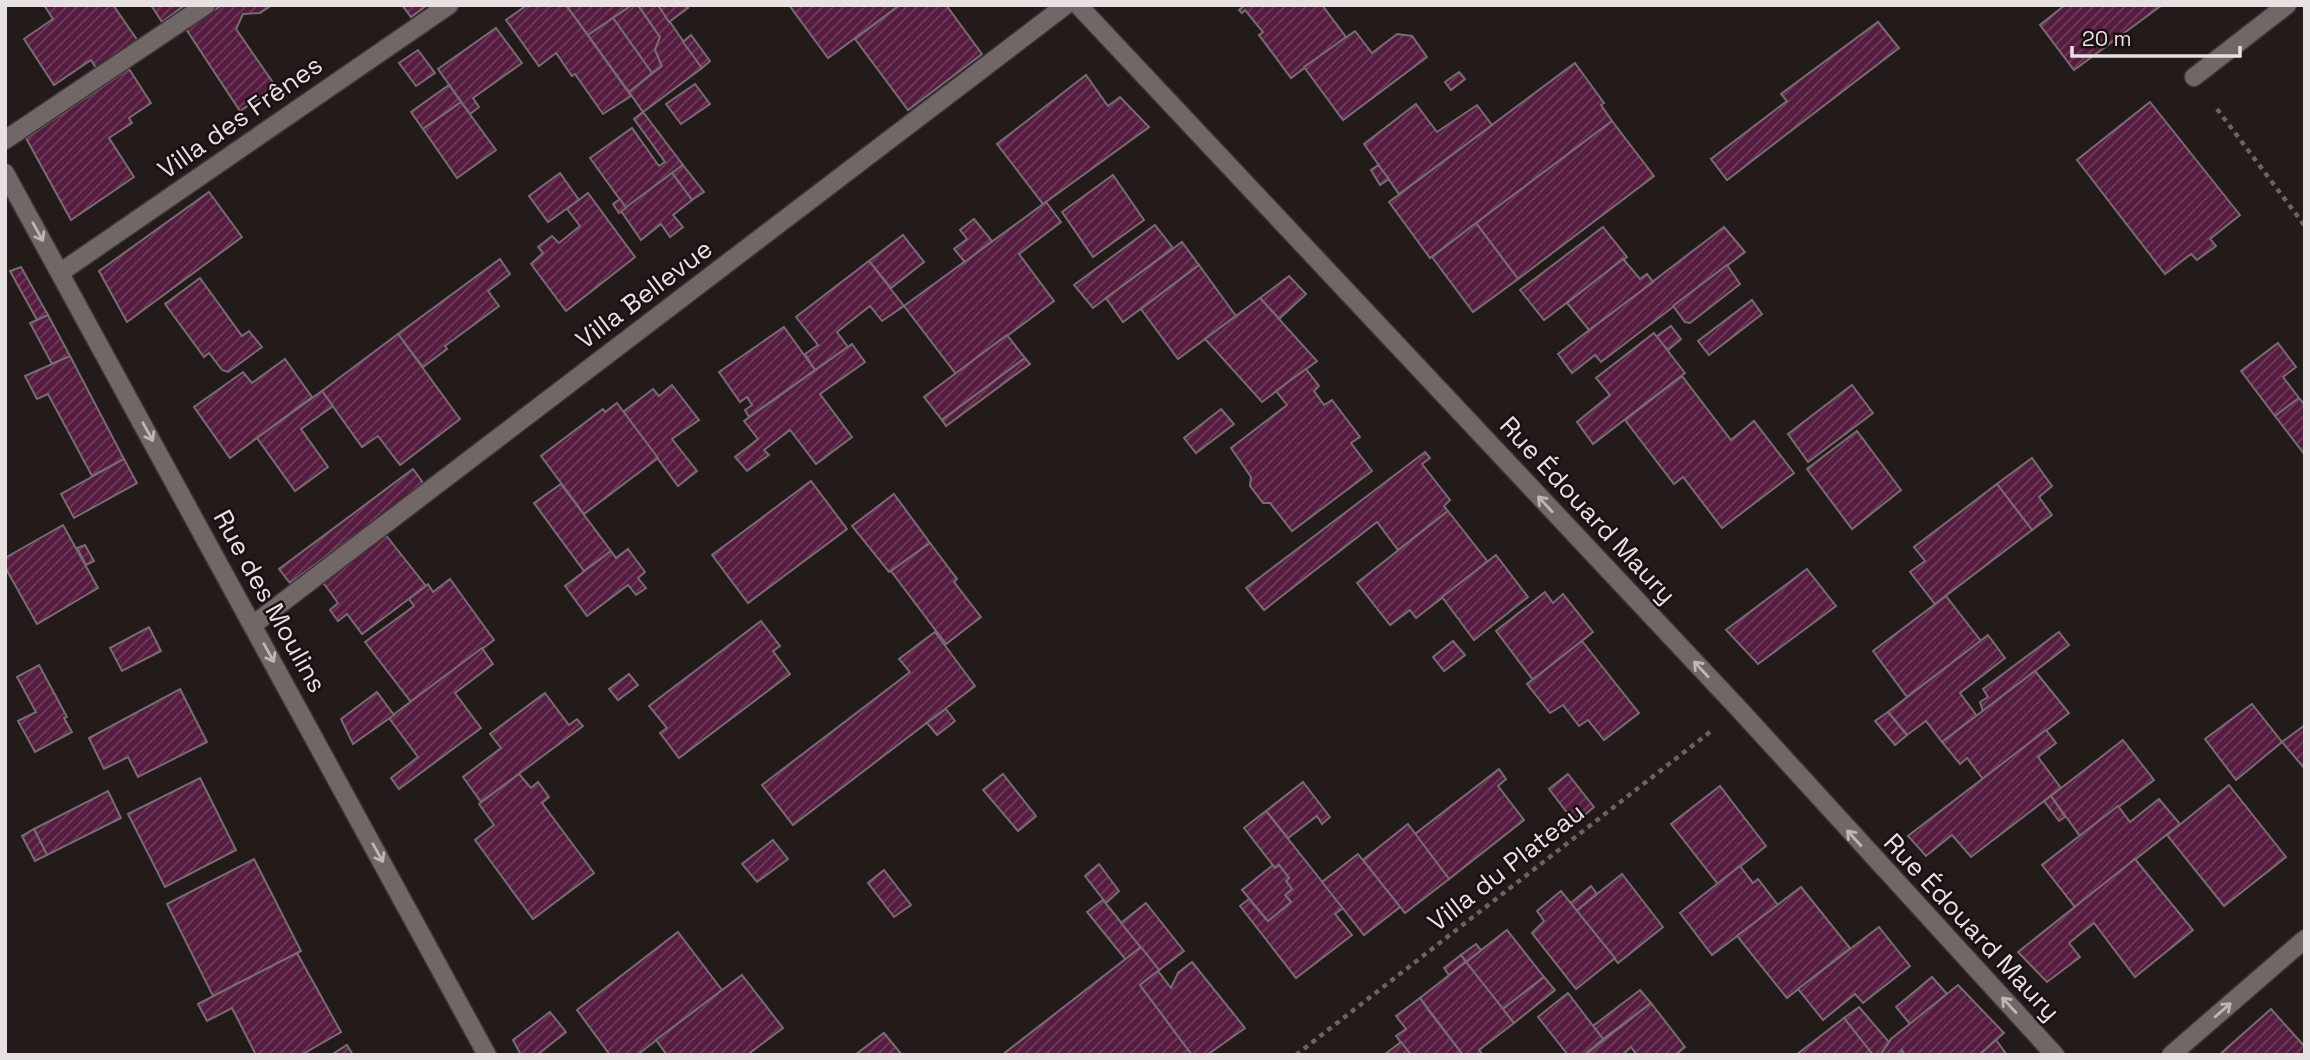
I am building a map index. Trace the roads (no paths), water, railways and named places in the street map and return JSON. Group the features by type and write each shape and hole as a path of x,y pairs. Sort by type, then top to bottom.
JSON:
{"street":[{"path":"5,141 206,5"},
{"name":"Villa des Frênes","path":"61,272 449,5"},
{"name":"Villa Bellevue","path":"254,624 1066,5"},
{"name":"Rue Édouard Maury","path":"1078,5 1739,709 2055,1055"},
{"path":"2194,77 2287,5"},
{"name":"Rue des Moulins","path":"5,173 254,624 487,1055"},
{"path":"2171,1055 2305,939"}]}
